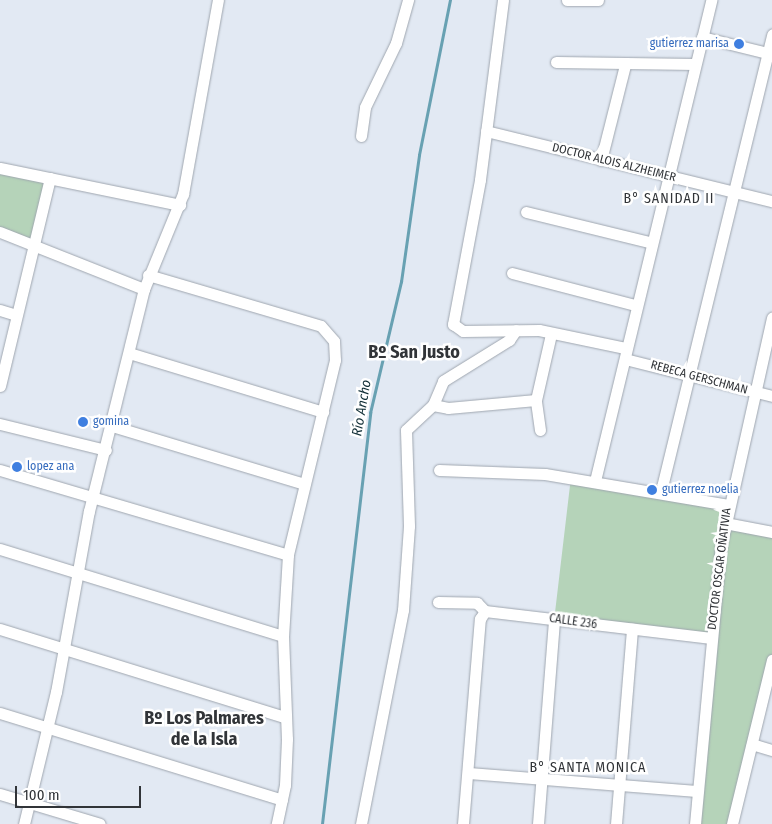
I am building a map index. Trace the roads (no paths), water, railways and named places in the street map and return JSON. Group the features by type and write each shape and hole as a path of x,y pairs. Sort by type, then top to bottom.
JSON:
{"street":[{"path":"24,824 49,728 92,499 112,426 144,289 148,275 180,205 218,0"},
{"path":"361,136 365,107 396,43 408,0"},
{"path":"486,131 503,0"},
{"path":"567,0 598,0"},
{"path":"595,481 649,242 711,0"},
{"path":"661,490 732,192 770,54 772,34"},
{"path":"702,37 770,54"},
{"path":"556,62 695,64"},
{"path":"601,160 625,64"},
{"name":"DOCTOR ALOIS ALZHEIMER","path":"486,131 772,201"},
{"name":"REBECA GERSCHMAN","path":"486,131 453,324 468,332 516,330 551,334 625,353 689,375 772,396"},
{"path":"0,168 180,205"},
{"path":"0,386 50,178"},
{"path":"526,212 649,242"},
{"path":"0,232 34,243 144,289"},
{"path":"512,273 635,305"},
{"path":"148,275 327,329 335,354 288,556 283,636 285,717 282,800 276,824"},
{"path":"0,310 16,315"},
{"name":"DOCTOR OSCAR OÑATIVIA","path":"694,824 711,638 725,523 772,318"},
{"path":"361,824 403,610 410,526 406,430 433,405 443,381 509,340 516,330"},
{"path":"540,430 536,400 551,334"},
{"path":"129,352 323,412"},
{"path":"433,405 448,408 536,400"},
{"path":"0,424 106,450"},
{"path":"112,426 304,484"},
{"path":"0,470 288,556"},
{"path":"439,470 545,474 661,490 728,505"},
{"path":"725,523 772,532"},
{"path":"0,549 283,636"},
{"name":"CALLE 236","path":"438,602 477,603 485,611 554,621 711,638"},
{"path":"463,824 480,619 485,611"},
{"path":"538,824 554,621"},
{"path":"0,629 285,717"},
{"path":"616,824 632,629"},
{"path":"732,824 772,660"},
{"path":"0,713 282,800"},
{"path":"752,744 772,750"},
{"path":"468,772 542,780 697,792"},
{"path":"0,794 100,824"}],"waterway":[{"name":"Río Ancho","path":"322,824 370,413 401,282 419,155 450,0"}],"place":[{"name":"gutierrez marisa","path":"739,44"},
{"name":"gomina","path":"83,422"},
{"name":"lopez ana","path":"17,467"},
{"name":"gutierrez noelia","path":"652,490"}],"district":[{"name":"B° SANIDAD II","path":"669,199"},
{"name":"Bº San Justo","path":"414,352"},
{"name":"Bº Los Palmares de la Isla","path":"204,730"},
{"name":"B° SANTA MONICA","path":"588,768"}]}
